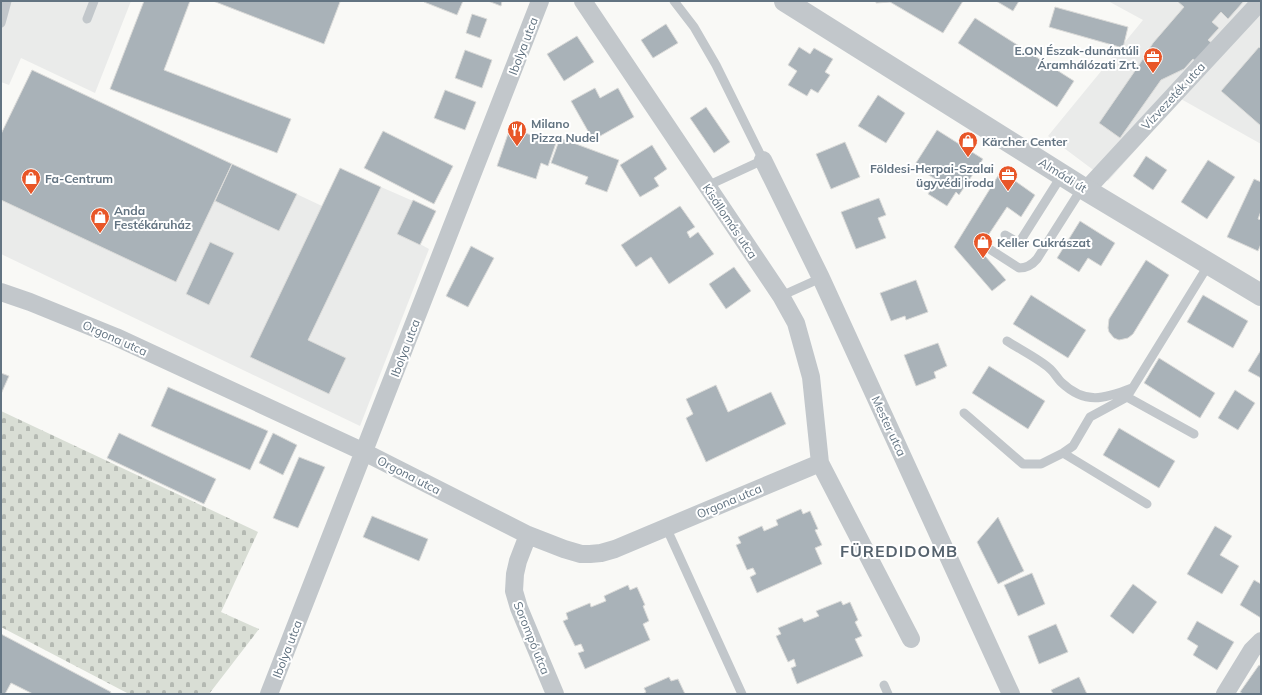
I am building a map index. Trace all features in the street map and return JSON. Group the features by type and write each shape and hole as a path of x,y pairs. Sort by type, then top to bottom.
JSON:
{"street":[{"name":"Ibolya utca","path":"270,694 540,1"},
{"name":"Kisállomás utca","path":"583,1 781,296 796,324 811,377 820,463"},
{"name":"Almádi út","path":"785,1 1084,189 1261,296"},
{"name":"Vízvezeték utca","path":"1084,189 1261,1"},
{"name":"Mester utca","path":"763,160 821,278 1012,694"},
{"name":"Orgona utca","path":"1,292 30,302 116,337 364,452 528,535 581,554 601,553 616,548 820,463"},
{"path":"820,463 911,639"},
{"name":"Sorompó utca","path":"528,535 518,561 515,574 514,591 519,608 555,694"},
{"path":"1225,694 1252,650 1261,641"}],"lane":[{"path":"1,24 7,1"},
{"path":"87,19 94,1"},
{"path":"674,1 694,27 716,65 763,160 707,186"},
{"path":"1005,235 1019,243 1062,175"},
{"path":"991,250 1019,268 1028,267 1037,259 1084,189"},
{"path":"964,413 1023,464 1041,464 1063,453 1073,446 1090,417 1127,397 1209,264"},
{"path":"781,296 821,278"},
{"path":"1007,341 1049,368 1060,381 1073,392 1084,397 1096,398 1115,395 1132,388"},
{"path":"1127,397 1194,434"},
{"path":"1063,453 1147,504"},
{"path":"666,527 742,694"}],"shaded area":[{"path":"1,1 131,1 95,93 21,58 9,85 1,82"},
{"path":"1108,1 1261,1 1261,144 1181,99 1108,181 1048,136 1143,20"},
{"path":"32,70 322,206 381,187 436,211 420,244 429,249 360,426 1,254 1,134"}],"green space":[{"path":"1,411 258,532 221,612 259,629 209,694 129,694 1,627"}],"building":[{"path":"144,1 190,1 164,70 291,119 277,153 110,89"},
{"path":"213,1 337,1 340,2 324,44"},
{"path":"424,1 463,1 457,15"},
{"path":"488,1 502,1 501,6"},
{"path":"876,1 963,1 943,33 890,2 876,3"},
{"path":"996,1 1019,1 1013,11"},
{"name":"E.ON Észak-dunántúli Áramhálózati Zrt.","path":"1177,1 1244,1 1228,19 1221,12 1212,22 1219,28 1208,40 1214,45 1198,63 1193,59 1184,69 1161,80 1120,138 1099,123 1153,43 1184,7"},
{"path":"1055,7 1128,27 1123,48 1049,27"},
{"path":"472,14 487,19 480,38 466,33"},
{"path":"975,18 1074,81 1057,107 958,43"},
{"path":"666,24 678,43 653,58 641,40"},
{"path":"577,36 594,62 564,81 547,54"},
{"path":"799,47 810,54 814,48 833,59 825,72 830,75 818,93 811,89 807,96 788,85 797,71 788,65"},
{"path":"1259,47 1261,49 1261,126 1221,91"},
{"path":"465,50 492,60 482,88 455,78"},
{"path":"32,70 232,164 176,282 1,200 1,134"},
{"path":"595,88 600,98 618,88 634,117 593,140 571,101"},
{"path":"445,90 476,102 465,130 434,118"},
{"path":"878,95 905,113 886,143 858,126"},
{"path":"706,107 730,142 714,153 690,118"},
{"path":"510,128 556,143 548,166 541,163 536,179 497,166"},
{"path":"937,130 983,159 959,195 956,192 947,206 928,194 937,180 914,166"},
{"path":"383,131 453,166 434,204 364,168"},
{"path":"560,138 619,160 607,192 585,184 588,177 551,163"},
{"path":"845,142 860,177 831,189 816,154"},
{"path":"652,145 667,169 654,178 659,186 640,197 620,165"},
{"path":"1146,156 1167,170 1153,190 1133,176"},
{"path":"1208,160 1235,177 1207,219 1181,202"},
{"path":"232,164 297,194 279,231 215,201"},
{"path":"340,168 381,187 308,340 346,358 329,394 250,357"},
{"path":"1001,171 1035,195 1021,217 1007,207 979,249 1006,280 992,291 954,247"},
{"path":"1254,179 1261,182 1261,211 1258,219 1261,220 1261,244 1258,251 1227,237"},
{"path":"879,198 886,215 878,218 886,238 856,249 841,212"},
{"path":"413,200 436,211 420,245 397,234"},
{"path":"680,206 695,227 687,232 690,238 698,232 714,254 669,284 651,257 636,267 621,245"},
{"path":"1080,221 1115,243 1101,266 1088,258 1079,272 1057,258"},
{"path":"210,242 234,253 209,305 186,294"},
{"path":"471,246 494,258 468,307 446,296"},
{"path":"1146,260 1169,275 1133,334 1128,338 1119,340 1114,338 1109,332 1109,319"},
{"path":"734,267 751,291 726,309 709,284"},
{"path":"916,280 928,312 906,320 905,316 891,321 880,293"},
{"path":"1031,295 1086,330 1068,358 1013,324"},
{"path":"1203,295 1248,321 1233,348 1187,322"},
{"path":"938,343 947,366 934,372 936,378 916,386 904,355"},
{"path":"1261,350 1261,378 1248,371"},
{"path":"1159,358 1215,393 1200,418 1144,383"},
{"path":"989,366 1045,401 1028,429 972,393"},
{"path":"1,373 9,376 1,394"},
{"path":"716,385 728,412 771,392 786,424 706,462 686,418 693,414 686,399"},
{"path":"168,387 268,431 250,470 151,426"},
{"path":"1235,390 1255,403 1238,430 1218,418"},
{"path":"1119,428 1175,461 1159,488 1103,455"},
{"path":"119,433 216,479 204,504 107,458"},
{"path":"273,433 297,445 283,475 259,463"},
{"path":"299,457 325,467 298,528 273,518"},
{"path":"801,509 803,514 810,511 818,529 815,530 822,545 815,548 822,564 757,593 750,577 756,574 753,568 747,570 736,545 741,543 738,537 762,526 764,531 778,525 776,520"},
{"path":"372,516 428,539 419,561 363,537"},
{"path":"998,517 1024,571 998,584 977,542"},
{"path":"1215,526 1232,536 1220,555 1239,566 1222,594 1187,574"},
{"path":"1032,573 1045,604 1018,616 1004,585"},
{"path":"1254,580 1261,584 1261,618 1240,605"},
{"path":"1133,584 1157,602 1133,634 1110,616"},
{"path":"628,585 630,590 637,587 645,605 643,606 649,621 643,624 650,640 585,669 578,653 584,651 581,644 575,646 563,621 568,619 566,613 590,603 591,607 606,601 604,596"},
{"path":"841,601 843,605 850,602 858,620 855,622 862,636 855,639 863,656 797,684 791,668 796,666 794,659 788,662 776,636 781,634 778,628 802,618 804,622 819,616 816,611"},
{"path":"1197,621 1234,642 1217,670 1193,655 1198,646 1187,639"},
{"path":"1056,624 1068,652 1039,664 1028,636"},
{"path":"1,634 111,692 110,694 33,694 11,683 5,694 1,694"},
{"path":"1259,665 1261,666 1261,694 1243,694 1240,692"},
{"path":"669,677 671,681 678,679 685,694 643,694 646,692 644,688"},
{"path":"1079,677 1087,694 1053,694 1051,690"}],"place":[{"name":"E.ON Észak-dunántúli Áramhálózati Zrt.","path":"1153,74"},
{"name":"Milano Pizza Nudel","path":"517,147"},
{"name":"Kärcher Center","path":"968,158"},
{"name":"Földesi-Herpai-Szalai ügyvédi iroda","path":"1008,192"},
{"name":"Fa-Centrum","path":"31,195"},
{"name":"Anda Festékáruház","path":"100,234"},
{"name":"Keller Cukrászat","path":"983,259"}],"district":[{"name":"FÜREDIDOMB","path":"899,551"}]}
